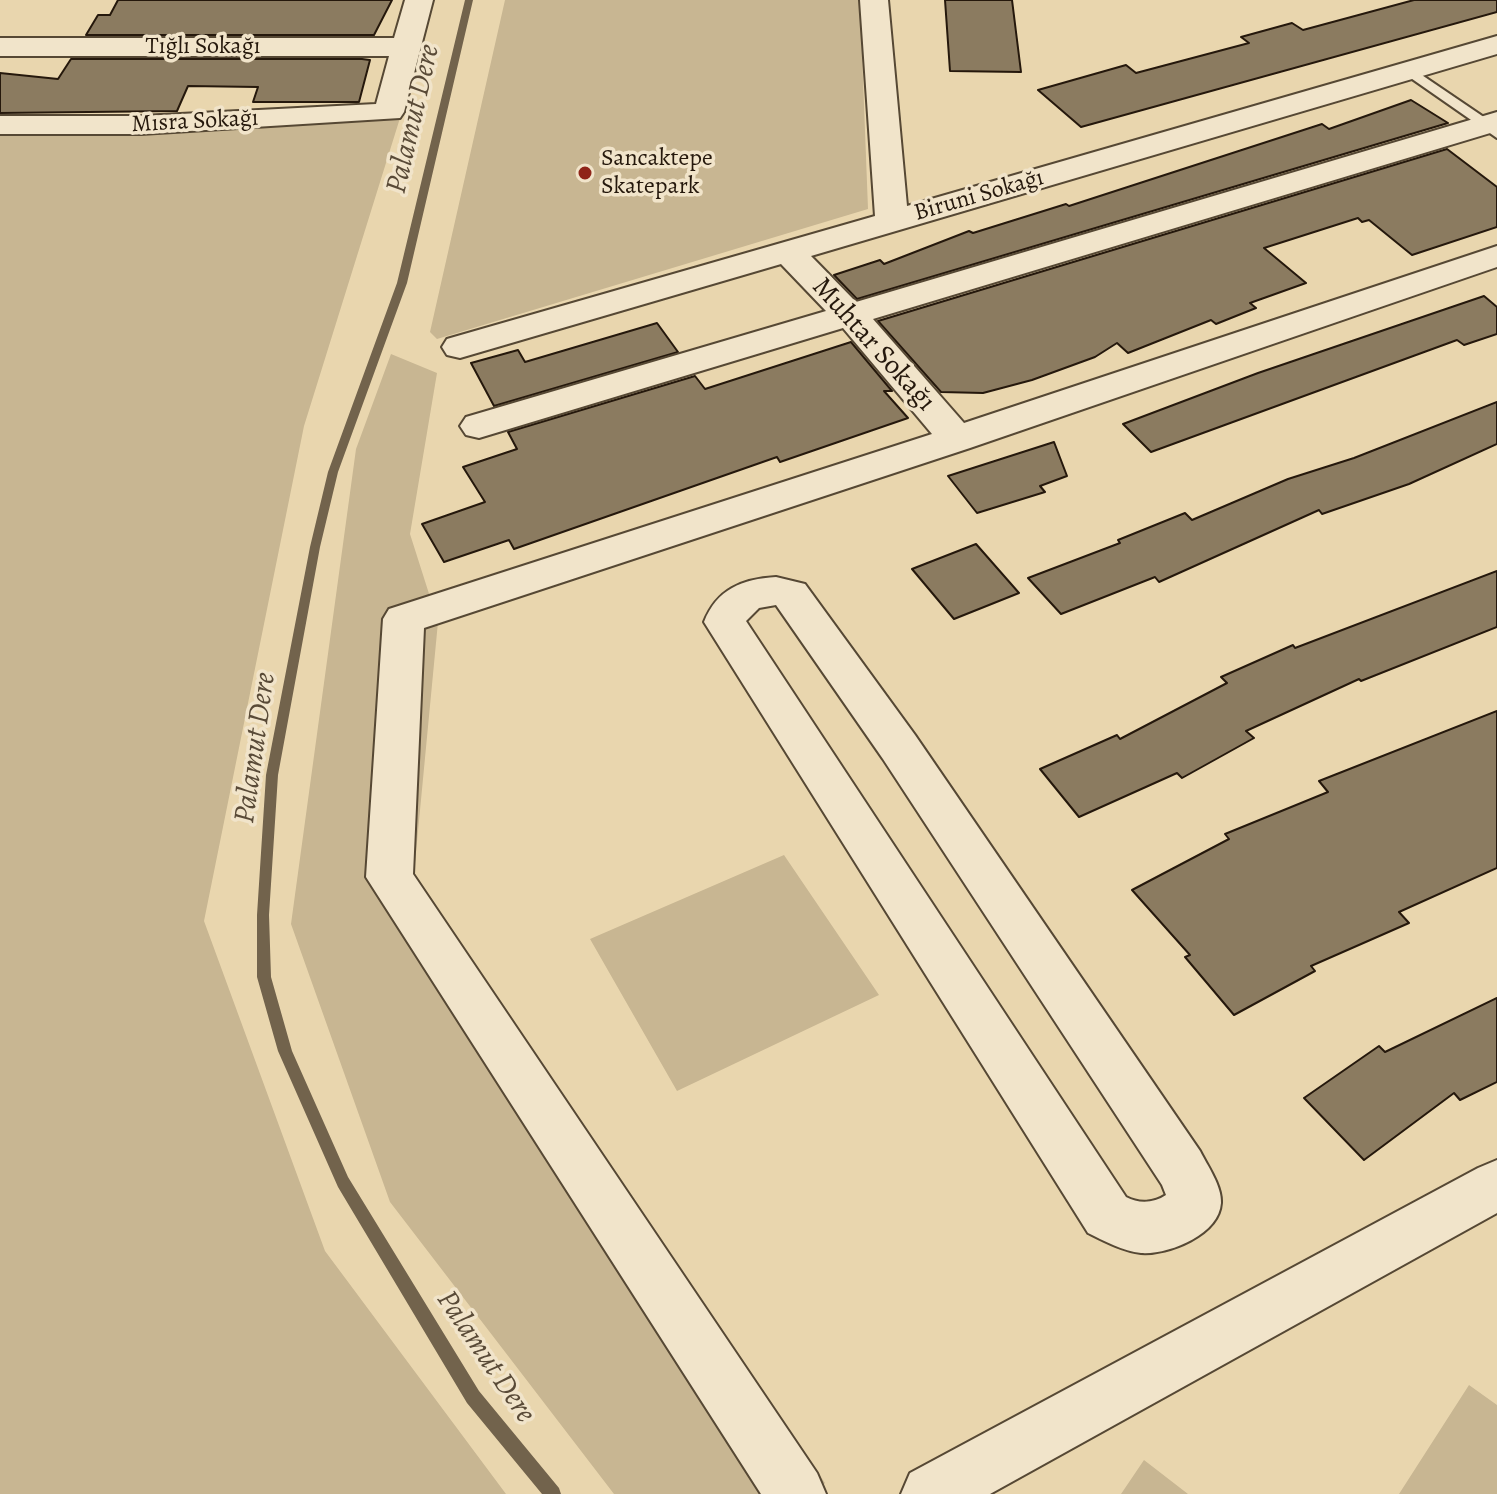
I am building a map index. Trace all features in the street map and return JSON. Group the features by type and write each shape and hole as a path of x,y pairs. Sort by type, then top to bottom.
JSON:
{"street":[{"path":"406,47 419,0"},
{"path":"874,0 892,221"},
{"name":"Biruni Sokağı","path":"460,347 1497,45"},
{"name":"Tığlı Sokağı","path":"0,47 406,47"},
{"name":"Mısra Sokağı","path":"0,125 141,125 389,112 406,47"},
{"path":"479,426 1493,126"},
{"name":"Muhtar Sokağı","path":"788,252 851,316 957,439"},
{"path":"796,1494 389,877 404,619 957,439 1497,256"},
{"path":"761,592 791,594 899,747 1181,1168 1194,1204 1183,1217 1150,1229 1120,1223 1107,1215 725,622 728,612 736,603 761,592"},
{"path":"931,1494 1497,1185"}],"lane":[{"path":"1410,71 1493,126"}],"shaded area":[{"path":"505,0 860,0 868,209 437,339 430,332"},
{"path":"400,118 304,426 204,921 325,1251 506,1494 0,1494 0,122"},
{"path":"391,354 437,373 410,534 438,622 414,873 825,1483 813,1494 614,1494 390,1202 291,924 356,449"},
{"path":"784,855 879,995 677,1091 590,939"},
{"path":"1469,1385 1497,1405 1497,1494 1399,1494"},
{"path":"1144,1460 1188,1494 1121,1494"}],"building":[{"path":"118,0 392,0 374,35 86,35 98,15 110,15"},
{"path":"945,0 1012,0 1021,72 950,71"},
{"path":"1414,0 1497,0 1497,12 1081,127 1038,90 1126,65 1136,73 1249,43 1241,37 1292,23 1303,30"},
{"path":"71,59 370,60 359,102 253,102 258,87 188,86 177,111 0,113 0,73 58,79"},
{"path":"1411,100 1448,123 857,299 834,275 880,260 884,264 969,231 973,233 1066,204 1069,206 1322,124 1329,129"},
{"path":"1447,149 1497,187 1497,227 1412,255 1369,220 1362,222 1358,218 1264,248 1306,283 1250,303 1256,308 1216,324 1211,320 1128,353 1117,343 1095,357 1032,380 983,393 941,392 878,321"},
{"path":"1484,296 1497,307 1497,334 1464,345 1457,340 1151,452 1123,424 1258,373"},
{"path":"657,323 678,352 494,406 471,363 518,350 525,362"},
{"path":"851,342 892,391 884,391 908,418 780,462 777,457 514,549 509,540 444,562 422,524 485,502 463,467 517,449 508,432 695,376 705,389"},
{"path":"1497,402 1497,444 1409,484 1322,514 1319,510 1159,582 1155,577 1061,614 1028,578 1120,543 1118,540 1185,513 1192,520 1288,479 1354,458"},
{"path":"1054,442 1067,476 1040,486 1045,492 977,513 948,476"},
{"path":"976,544 1019,593 954,619 912,569"},
{"path":"1497,571 1497,627 1361,681 1359,679 1246,731 1254,738 1182,778 1177,773 1079,817 1040,769 1117,735 1120,739 1227,683 1221,677 1293,645 1295,648"},
{"path":"1497,711 1497,868 1399,912 1409,923 1311,966 1315,971 1234,1015 1185,957 1190,955 1132,890 1229,839 1225,834 1328,792 1319,781"},
{"path":"1497,998 1497,1082 1460,1100 1454,1093 1364,1160 1304,1098 1379,1046 1385,1052"}],"waterway":[{"name":"Palamut Dere","path":"469,0 402,283 333,472 315,547 272,775 263,915 264,977 285,1051 343,1182 473,1397 553,1494"}],"place":[{"name":"Sancaktepe Skatepark","path":"585,173"}]}
